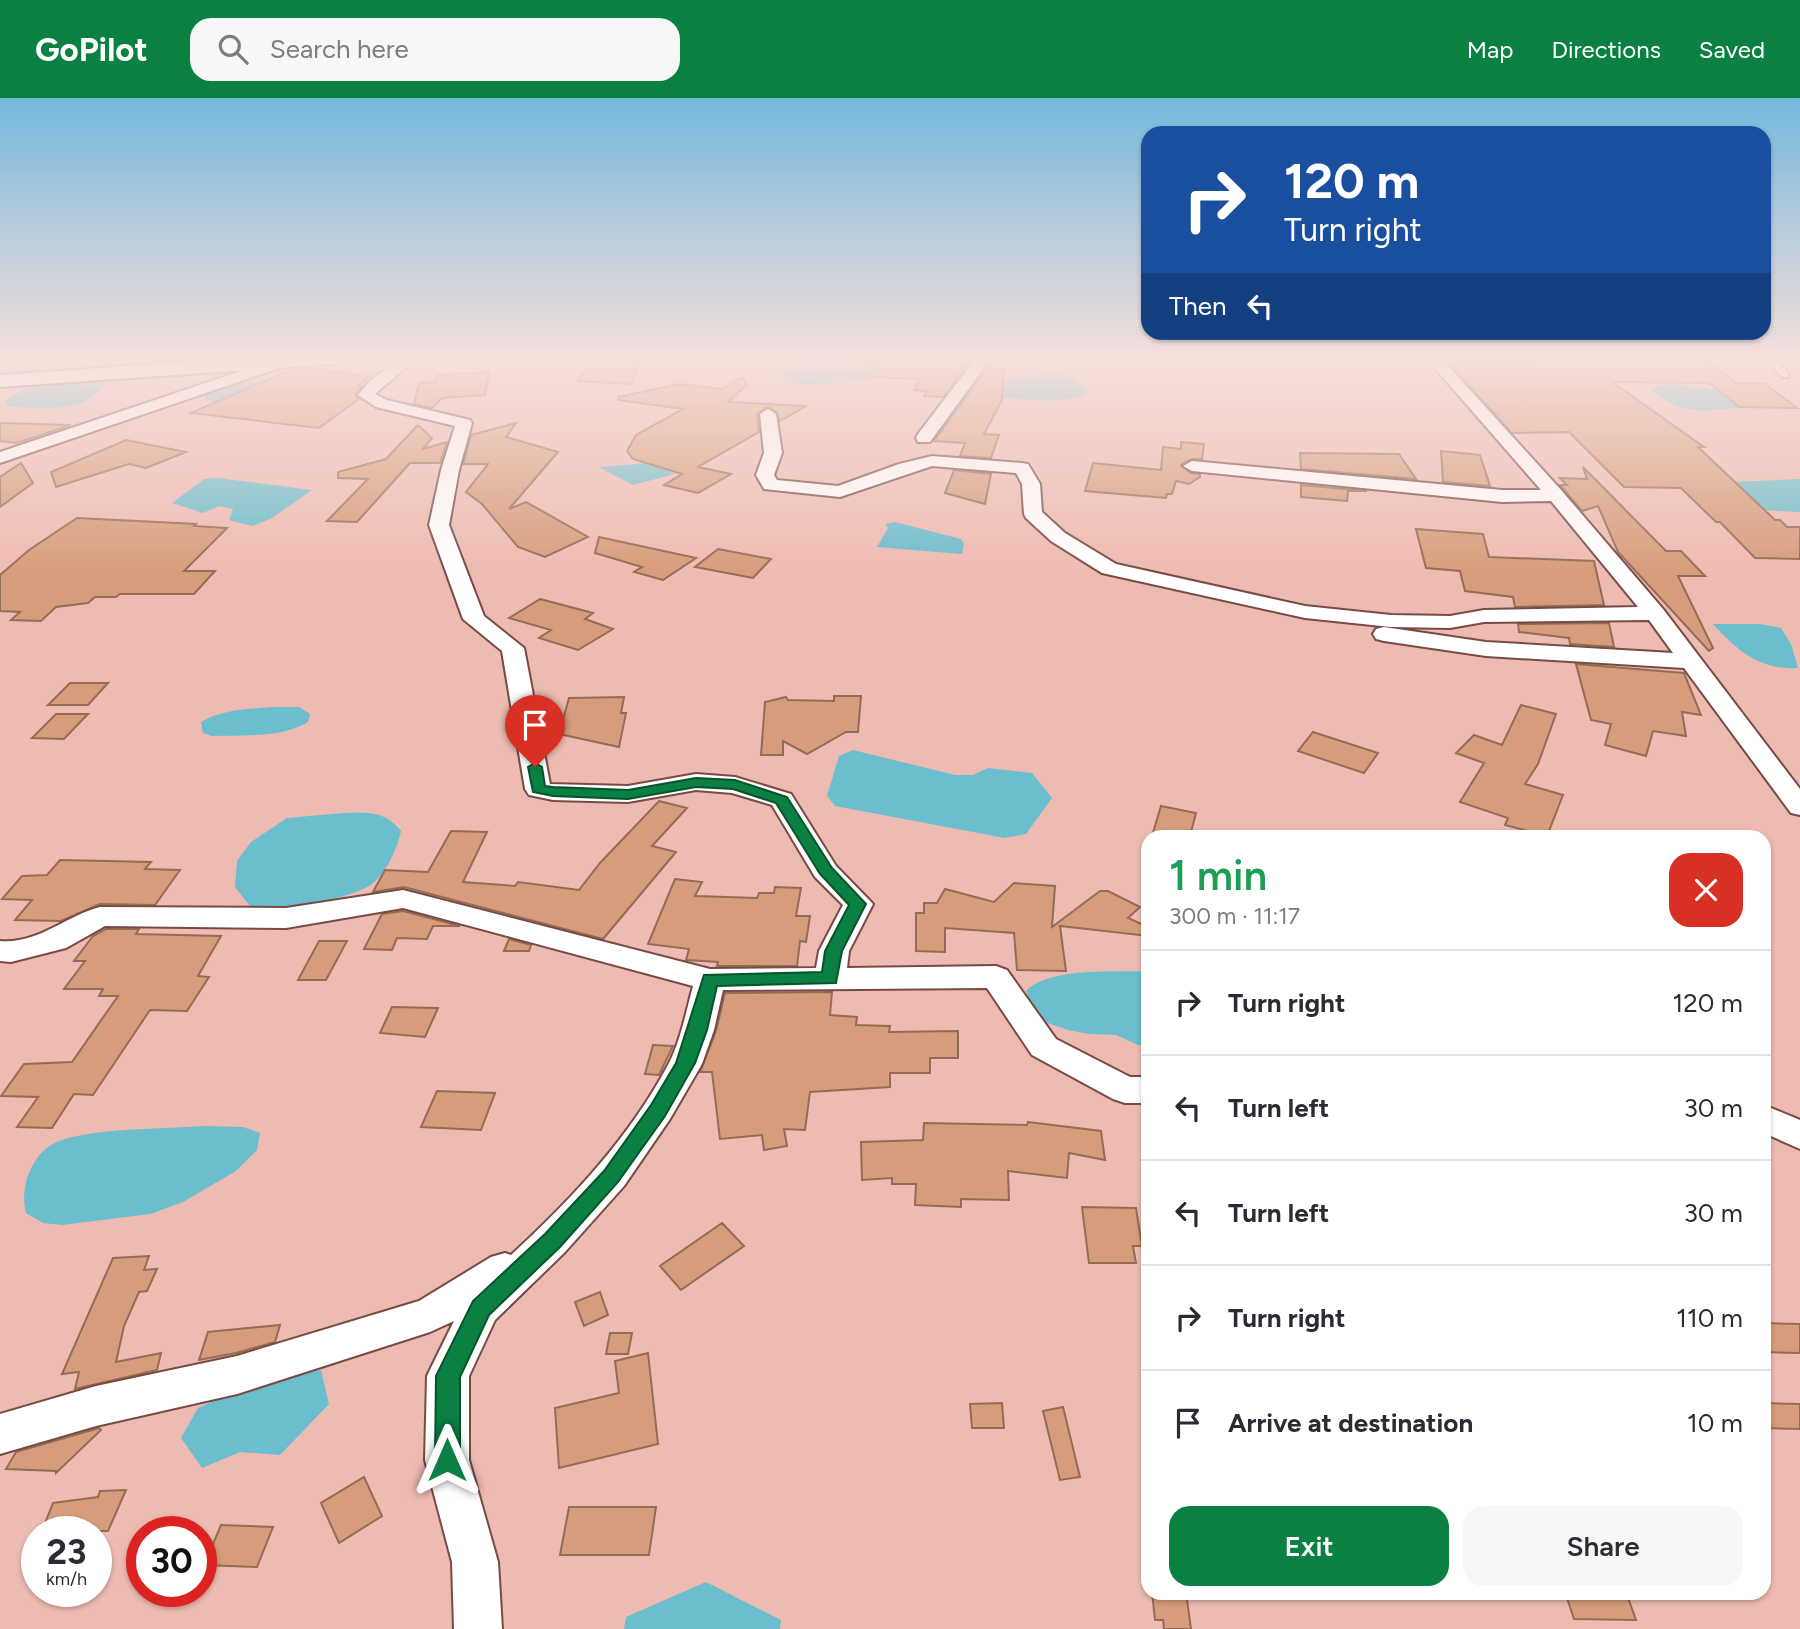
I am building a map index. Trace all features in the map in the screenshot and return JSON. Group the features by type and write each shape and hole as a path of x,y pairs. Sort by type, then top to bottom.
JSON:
{"street":[{"path":"0,458 84,429"},
{"path":"462,429 450,470 439,525 474,619 513,648 529,723 538,789 553,792 628,794 696,782 735,785 782,800 825,871 858,904 834,951 830,978"},
{"path":"770,429 773,453 765,475 770,485 839,492 932,461 1022,468 1031,484 1033,514 1058,537 1109,569 1305,612 1401,639 1486,649 1688,661"},
{"path":"924,438 930,429"},
{"path":"1497,429 1556,495 1655,614 1800,807"},
{"path":"1192,466 1502,496 1556,495"},
{"path":"1305,612 1391,621 1450,622 1484,616 1655,614"},
{"path":"0,951 11,952 55,941 100,916 286,918 403,898 710,980 996,977 1044,1047 1125,1090 1141,1090"},
{"path":"478,1629 475,1562 447,1460 448,1376 481,1308 552,1241 611,1176 658,1110 685,1063 698,1030 710,980"},
{"path":"1771,1121 1800,1135"},
{"path":"0,1434 96,1406 237,1375 430,1315 552,1241"}],"water":[{"path":"648,463 675,474 633,485 598,467"},
{"path":"218,478 312,490 272,518 253,526 229,520 233,509 219,506 203,513 172,503 204,479"},
{"path":"1800,479 1800,512 1760,510 1732,482"},
{"path":"895,522 961,539 964,544 962,554 877,547 888,528 885,524"},
{"path":"1713,624 1760,624 1781,628 1791,644 1798,668 1772,666 1750,657 1731,643"},
{"path":"273,707 299,707 310,714 308,722 286,731 262,735 212,736 203,733 201,722 218,714"},
{"path":"853,750 955,775 973,775 988,768 1032,773 1052,798 1026,834 1005,838 835,806 827,796 839,756"},
{"path":"343,813 382,816 401,831 391,860 377,879 361,890 332,899 297,906 253,910 235,887 237,861 251,842 287,818"},
{"path":"1141,971 1141,1045 1116,1035 1068,1030 1039,1020 1026,991 1036,983 1066,974"},
{"path":"203,1126 243,1127 260,1133 257,1150 236,1171 183,1202 150,1214 62,1225 43,1223 26,1213 24,1193 30,1171 41,1153 59,1141 110,1131"},
{"path":"321,1370 329,1404 280,1455 240,1452 202,1468 181,1438 198,1408 254,1383"},
{"path":"706,1582 781,1620 780,1629 624,1629 626,1617"}],"building":[{"path":"0,429 58,429 17,443 0,441"},
{"path":"414,429 423,429 432,438 423,449 447,442 440,463 410,463 357,522 327,521 368,479 338,478 338,472 386,459"},
{"path":"492,429 511,429 506,437 558,452 509,509 526,502 588,537 545,557 518,547 482,504 466,492 488,464 463,464 471,435"},
{"path":"646,429 759,429 759,432 698,467 731,474 698,493 664,485 682,474 633,459 627,451 636,435"},
{"path":"942,429 986,429 984,434 999,435 991,458 960,456 965,443 934,441"},
{"path":"1509,429 1679,429 1704,447 1698,447 1775,520 1780,520 1787,527 1800,527 1800,559 1755,558 1720,522 1716,522 1681,488 1624,487 1569,432 1512,433"},
{"path":"126,440 186,452 146,468 129,464 56,487 51,472"},
{"path":"1181,442 1204,444 1202,459 1191,459 1181,465 1191,473 1200,474 1200,477 1189,484 1176,481 1172,494 1167,494 1166,498 1085,491 1093,463 1161,470 1163,447 1181,449"},
{"path":"1441,451 1480,455 1490,486 1443,482"},
{"path":"1300,453 1399,454 1416,479 1301,469"},
{"path":"21,463 33,483 0,507 0,477"},
{"path":"1583,467 1666,551 1681,551 1705,576 1678,576 1713,648 1709,651 1618,552 1598,506 1582,511 1560,485 1567,485 1560,478 1587,479"},
{"path":"954,470 991,474 985,504 945,493"},
{"path":"1301,485 1367,491 1348,491 1347,501 1301,497"},
{"path":"77,518 227,528 184,571 215,571 194,594 120,594 116,597 95,597 88,603 56,607 41,621 11,620 20,612 0,611 0,575 29,550"},
{"path":"1416,529 1483,534 1489,557 1594,561 1604,605 1515,607 1513,597 1465,591 1460,571 1426,568"},
{"path":"599,537 696,558 663,580 634,572 642,567 595,553"},
{"path":"718,549 771,559 753,578 695,567"},
{"path":"540,599 593,613 585,619 613,629 578,650 539,638 551,630 509,618"},
{"path":"1609,623 1614,647 1570,644 1569,638 1519,632 1518,624"},
{"path":"1576,664 1684,673 1701,715 1682,712 1686,736 1653,731 1646,756 1605,745 1611,724 1591,720"},
{"path":"70,683 108,683 88,705 48,705"},
{"path":"834,696 861,696 858,732 846,732 807,754 783,741 783,755 761,755 765,702 786,697 788,700 834,701"},
{"path":"624,697 621,713 626,713 619,747 559,734 569,698"},
{"path":"1521,705 1556,714 1538,764 1525,784 1563,795 1549,830 1524,830 1505,825 1508,818 1460,802 1484,763 1456,753 1474,735 1502,745"},
{"path":"56,714 88,714 64,739 32,738"},
{"path":"1313,732 1378,753 1364,773 1298,751"},
{"path":"659,801 687,808 652,846 676,852 603,939 404,887 373,892 385,870 428,872 451,831 487,832 463,882 515,886 518,882 579,890 600,863"},
{"path":"1161,806 1196,813 1192,830 1154,830"},
{"path":"60,860 151,862 145,869 180,870 155,905 100,904 61,921 15,920 32,900 2,899 22,876 47,875"},
{"path":"675,879 702,882 695,896 757,898 759,893 774,893 775,887 801,888 796,916 810,916 806,942 800,941 797,966 717,966 718,962 686,960 689,949 648,944"},
{"path":"1014,883 1055,886 1052,927 1100,891 1108,891 1140,907 1128,918 1141,924 1141,935 1060,926 1066,971 1017,970 1014,933 945,928 945,952 916,951 916,913 924,913 924,903 937,903 945,889 994,902"},
{"path":"403,911 460,926 433,926 427,939 397,938 392,950 364,949 382,914"},
{"path":"106,929 139,929 136,934 221,936 198,976 209,977 187,1011 150,1010 93,1095 74,1094 52,1128 17,1127 38,1097 1,1096 24,1064 72,1062 118,996 99,996 103,989 64,989 85,961 74,961 93,936"},
{"path":"509,939 531,945 529,951 504,951"},
{"path":"319,941 347,941 326,980 298,980"},
{"path":"832,992 830,1015 857,1017 856,1025 890,1026 889,1032 958,1031 958,1058 930,1058 930,1073 890,1073 890,1087 810,1092 805,1130 784,1129 787,1146 764,1150 762,1135 720,1139 712,1072 700,1072 716,1031 725,993"},
{"path":"392,1007 438,1008 425,1037 380,1033"},
{"path":"653,1045 673,1046 659,1075 645,1074"},
{"path":"437,1091 495,1093 481,1130 421,1127"},
{"path":"1028,1122 1101,1131 1105,1160 1069,1153 1067,1178 1008,1171 1009,1200 961,1199 961,1207 915,1205 916,1184 892,1184 892,1178 862,1180 861,1142 923,1140 924,1123 1027,1125"},
{"path":"1082,1207 1136,1208 1141,1246 1133,1246 1136,1263 1089,1263"},
{"path":"722,1223 744,1246 681,1290 660,1266"},
{"path":"149,1256 144,1270 157,1269 147,1291 139,1292 124,1326 116,1362 161,1353 157,1370 75,1389 79,1372 62,1374 113,1258"},
{"path":"600,1292 608,1315 584,1326 575,1302"},
{"path":"1771,1323 1800,1324 1800,1353 1771,1352"},
{"path":"280,1325 275,1342 199,1360 208,1332"},
{"path":"610,1333 632,1333 628,1354 606,1354"},
{"path":"648,1353 658,1444 559,1468 555,1408 619,1393 615,1361"},
{"path":"1002,1403 1004,1428 972,1428 970,1404"},
{"path":"1771,1403 1800,1404 1800,1429 1771,1428"},
{"path":"1063,1407 1080,1477 1060,1480 1043,1411"},
{"path":"99,1428 101,1430 56,1473 6,1469 16,1452"},
{"path":"364,1477 382,1516 339,1543 321,1503"},
{"path":"126,1490 112,1522 112,1516 48,1516 53,1503 98,1497 100,1491"},
{"path":"569,1507 656,1507 649,1555 560,1555"},
{"path":"221,1525 273,1527 257,1567 217,1565 217,1534"},
{"path":"1153,1600 1187,1600 1191,1629 1164,1629 1163,1620 1155,1620"},
{"path":"1568,1600 1629,1600 1636,1620 1574,1619"}],"route":[{"path":"447,1460 448,1376 481,1308 552,1241 611,1176 658,1110 685,1063 698,1030 710,980 830,978 834,951 858,904 825,871 782,800 735,785 696,782 628,794 553,792 538,789 535,767"}]}
